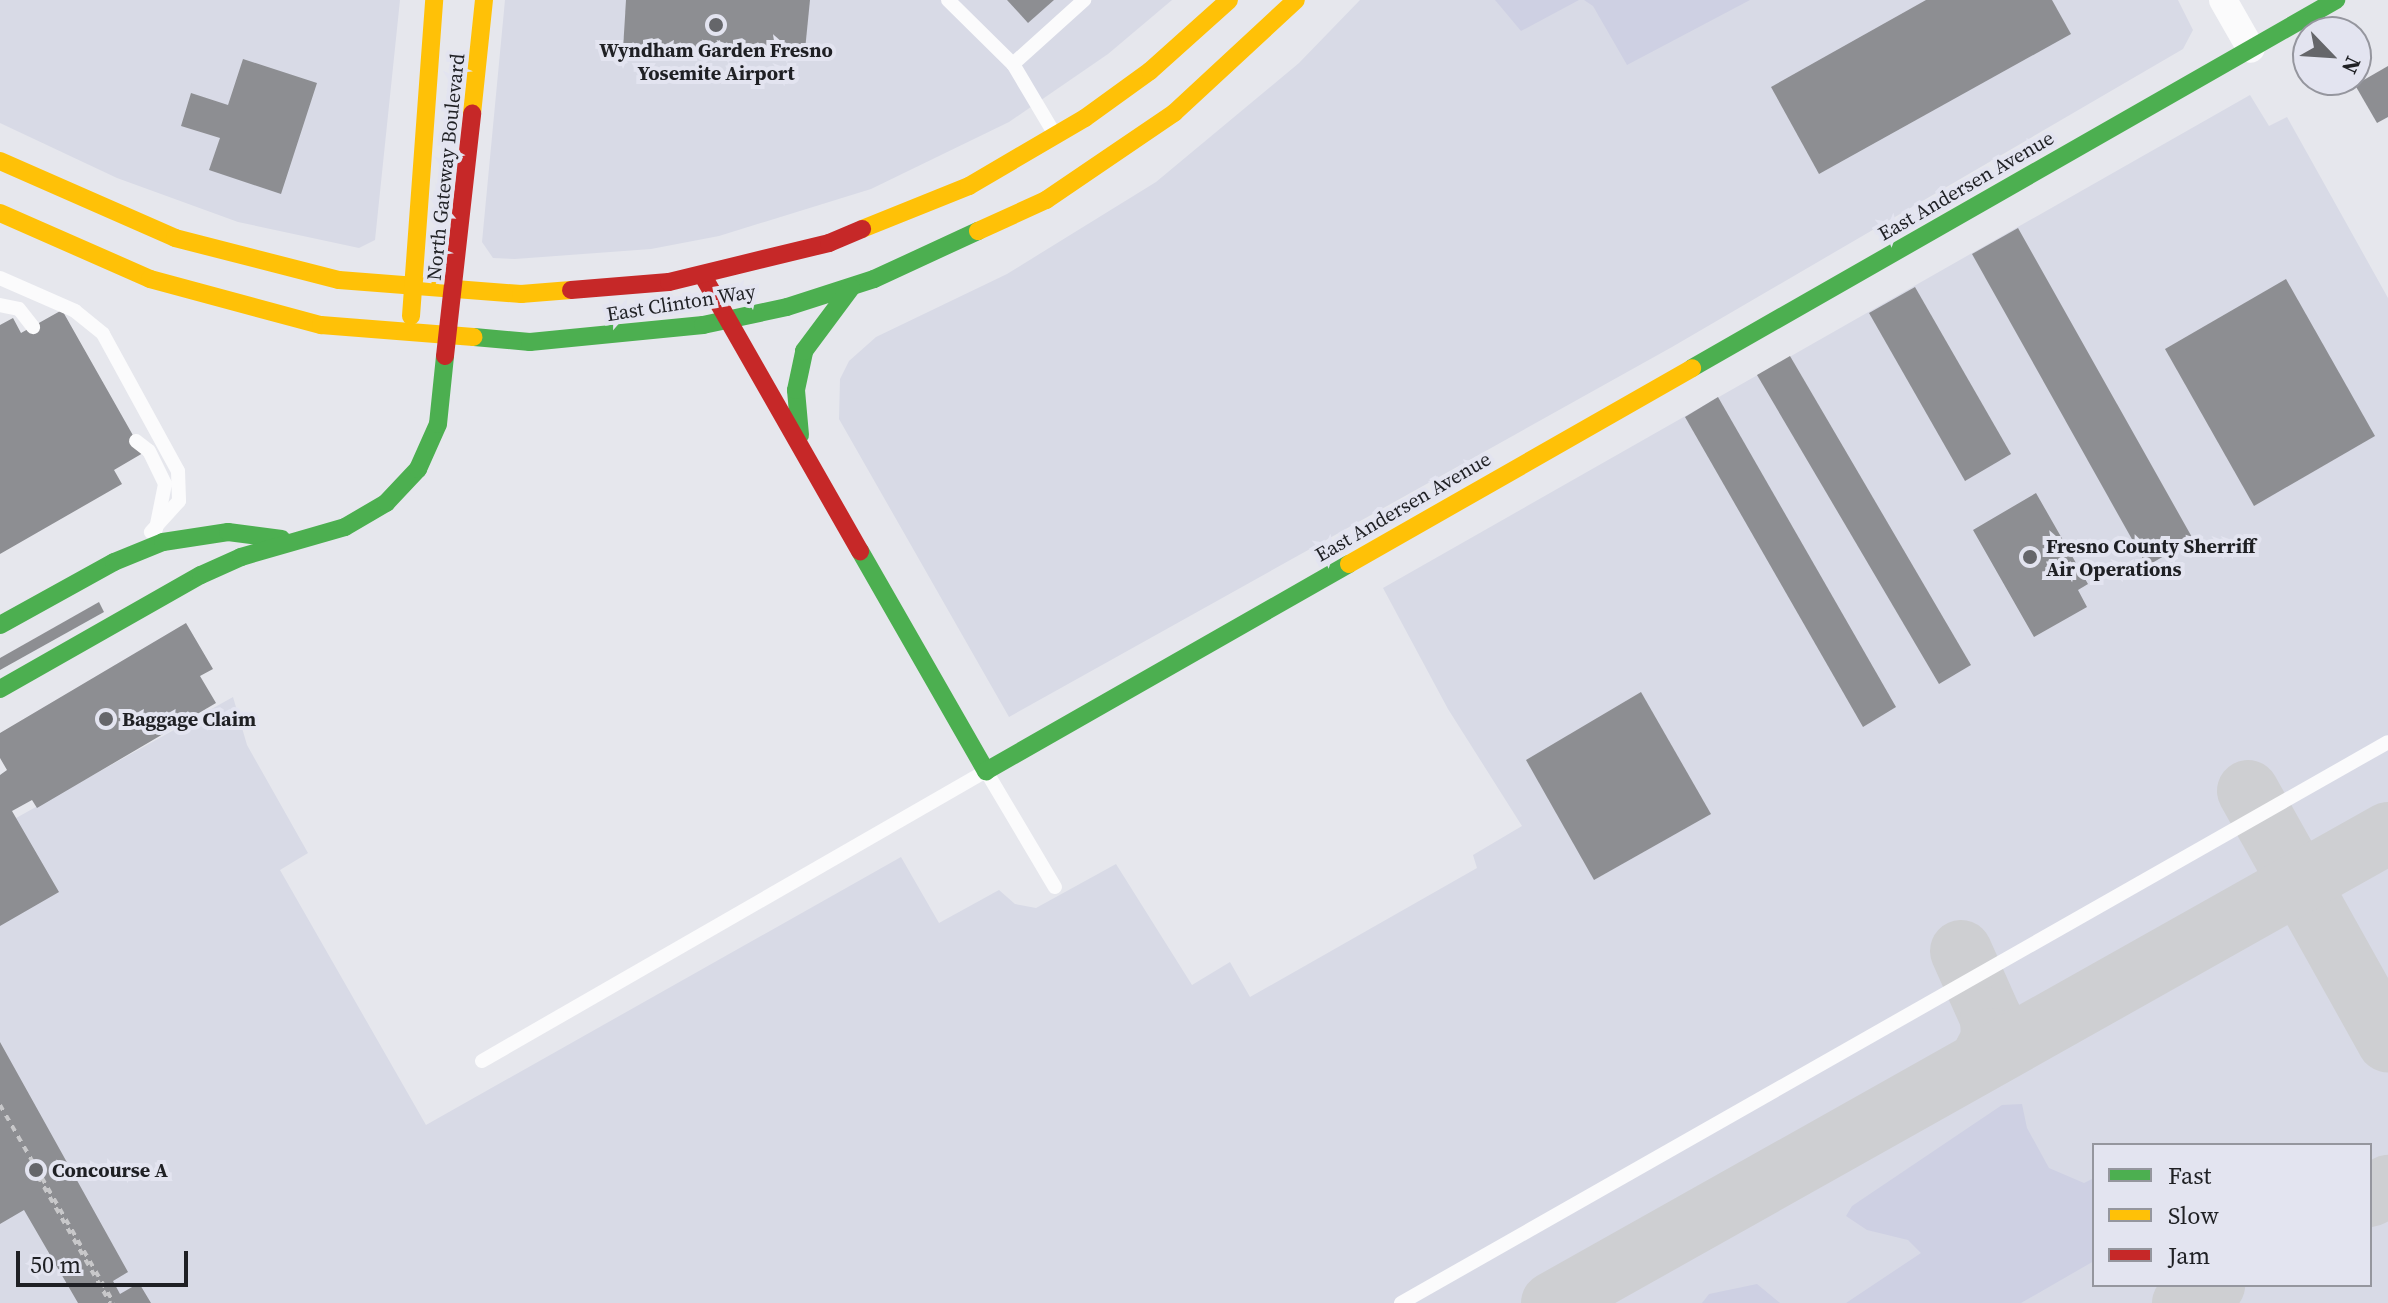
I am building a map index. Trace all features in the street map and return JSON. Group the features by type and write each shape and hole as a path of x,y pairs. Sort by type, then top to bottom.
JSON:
{"main road":[{"name":"North Gateway Boulevard","path":"409,336 434,0"},
{"name":"North Gateway Boulevard","path":"0,689 201,575 345,527 386,503 418,469 438,424 456,292 484,0"},
{"name":"East Clinton Way","path":"0,161 206,248 304,273 413,289 565,293 703,276 790,256 874,228 969,186 1056,137 1150,71 1229,0"},
{"path":"1174,113 1274,0"},
{"name":"East Clinton Way","path":"0,213 180,289 287,318 409,336 571,341 728,319 851,288 1004,223 1090,173 1174,113 1296,0"},
{"name":"East Andersen Avenue","path":"986,771 2336,0"},
{"path":"703,276 986,771"},
{"path":"801,447 799,368 814,332 851,288"},
{"path":"0,625 114,562 184,537 228,532 297,541"}],"street":[{"path":"2223,0 2251,49"}],"lane":[{"path":"948,0 1013,64 1056,137"},
{"path":"1013,64 1084,0"},
{"path":"0,278 75,311 103,334 178,471 179,501 156,529 114,562"},
{"path":"0,305 19,309 33,327"},
{"path":"136,441 149,451 165,484 156,529"},
{"path":"1401,1303 2388,742"},
{"path":"482,1061 986,771 1055,887"}],"path":[{"path":"0,1107 112,1303"}],"shaded area":[{"path":"0,0 400,0 375,240 359,248 238,222 117,178 0,123"},
{"path":"505,0 1172,0 1108,54 1009,122 871,189 719,236 651,249 515,259 493,258 482,242"},
{"path":"1360,0 2178,0 2193,30 2183,49 1672,347 1009,717 839,419 840,379 849,361 876,337 1007,274 1156,182 1299,63"},
{"path":"1495,0 1579,0 1521,31"},
{"path":"1584,0 1750,0 1627,65 1593,6"},
{"path":"2250,95 2269,126 2287,117 2388,298 2388,1303 0,1303 0,827 233,697 247,745 308,853 280,870 426,1125 901,857 939,923 999,890 1015,904 1036,908 1116,864 1192,985 1230,962 1250,997 1477,868 1473,855 1522,826 1448,709 1383,588"},
{"path":"2022,1104 2027,1128 2049,1168 2084,1183 2092,1179 2092,1262 2021,1303 1846,1303 1921,1253 1908,1240 1867,1230 1846,1216 1852,1206 2002,1105"},
{"path":"1757,1284 1780,1303 1702,1303 1709,1294"}],"building":[{"name":"Wyndham Garden Fresno Yosemite Airport","path":"626,0 810,0 804,60 623,50"},
{"path":"1007,0 1054,0 1028,23"},
{"path":"1926,0 2052,0 2071,34 1819,174 1771,87"},
{"path":"243,59 317,83 281,194 209,170 220,138 181,126 191,93 228,105"},
{"path":"2388,66 2388,117 2377,123 2361,96 2372,96 2372,75"},
{"path":"2018,228 2193,539 2147,566 1972,254"},
{"path":"2286,279 2375,436 2254,506 2165,349"},
{"path":"1915,287 2011,454 1965,481 1869,313"},
{"path":"62,310 143,453 114,470 122,484 0,554 0,325 13,318 21,333"},
{"path":"1790,356 1971,665 1939,684 1757,375"},
{"path":"1718,397 1896,707 1863,727 1685,417"},
{"name":"Fresno County Sherriff Air Operations","path":"2036,493 2088,584 2078,590 2087,607 2034,637 1973,530"},
{"path":"99,602 104,612 0,670 0,658"},
{"name":"Baggage Claim","path":"186,623 213,669 200,676 216,703 37,808 32,800 12,811 59,892 0,926 0,775 7,770 0,758 0,733"},
{"path":"1641,692 1711,814 1594,880 1526,760"},
{"name":"Concourse A","path":"0,1042 128,1272 113,1281 120,1294 139,1283 151,1303 78,1303 24,1210 0,1224"}],"taxiway":[{"path":"2248,791 2388,1041"},
{"path":"1552,1303 2388,833"},
{"path":"1961,951 1991,1018 1992,1039 1980,1062"},
{"path":"2372,1195 2388,1186"},
{"path":"2183,1303 2211,1287"}],"traffic: fast":[{"path":"1692,368 2336,0"},
{"path":"474,337 530,342 703,325 787,307 874,279 978,231"},
{"path":"800,435 796,390 804,351 851,288"},
{"path":"0,689 201,575 241,557 345,527 386,503 418,469 438,424 445,356"},
{"path":"0,625 114,562 163,542 228,532 282,539"},
{"path":"860,551 986,771 1349,564"}],"traffic: slow":[{"path":"411,316 434,0"},
{"path":"472,114 484,0"},
{"path":"862,229 969,186 1085,118 1150,71 1229,0"},
{"path":"978,231 1046,200 1174,113 1296,0"},
{"path":"0,161 175,238 339,280 521,294 571,290"},
{"path":"0,213 150,279 321,325 474,337"},
{"path":"1349,564 1692,368"}],"traffic: jam":[{"path":"445,356 472,114"},
{"path":"571,290 669,282 829,243 862,229"},
{"path":"703,276 860,551"}],"place":[{"name":"Wyndham Garden Fresno Yosemite Airport","path":"716,25"},
{"name":"Fresno County Sherriff Air Operations","path":"2030,557"},
{"name":"Baggage Claim","path":"106,719"},
{"name":"Concourse A","path":"36,1170"}]}
